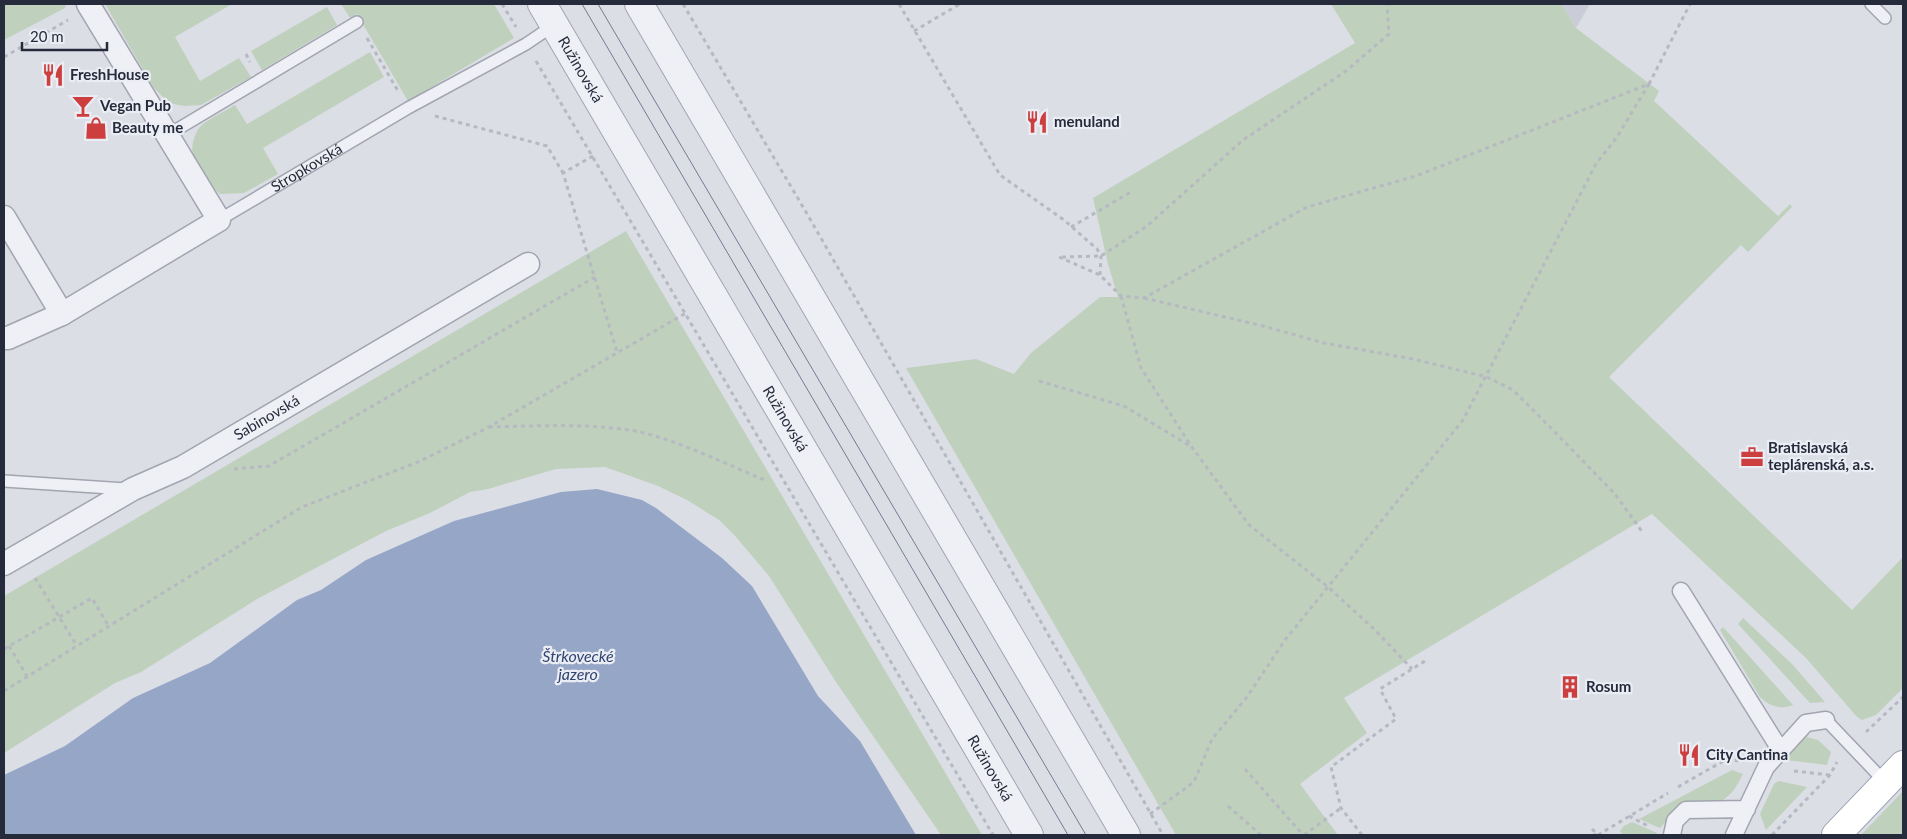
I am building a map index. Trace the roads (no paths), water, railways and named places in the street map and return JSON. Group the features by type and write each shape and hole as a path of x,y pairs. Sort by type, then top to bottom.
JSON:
{"main road":[{"path":"1836,835 1895,774"}],"street":[{"path":"640,4 1126,835"},
{"path":"89,5 166,136 219,220"},
{"name":"Ružinovská","path":"548,14 1028,835"},
{"path":"4,217 62,314"},
{"name":"Stropkovská","path":"4,338 8,338 62,314 219,220"},
{"name":"Sabinovská","path":"4,564 133,489 183,467 528,264"},
{"path":"1681,591 1781,751"},
{"path":"1734,835 1766,767 1806,723 1826,720"},
{"path":"1665,833 1686,810 1747,809"}],"lane":[{"path":"1871,4 1885,18"},
{"name":"Stropkovská","path":"219,220 408,108 526,44 548,14"},
{"path":"166,136 357,22"},
{"path":"4,481 133,489"},
{"path":"1826,720 1851,746 1895,774"}],"water":[{"name":"Štrkovecké jazero","path":"597,489 642,500 656,508 722,558 752,586 818,696 860,741 916,835 4,835 4,775 65,746 133,698 210,663 297,600 321,590 366,560 454,521 561,492"}],"tram line":[{"path":"582,4 1068,835"},
{"path":"598,4 1086,835"}],"place":[{"name":"FreshHouse","path":"53,75"},
{"name":"Vegan Pub","path":"83,106"},
{"name":"menuland","path":"1037,122"},
{"name":"Beauty me","path":"96,128"},
{"name":"Bratislavská teplárenská, a.s.","path":"1752,457"},
{"name":"Rosum","path":"1570,687"},
{"name":"City Cantina","path":"1689,755"}]}
